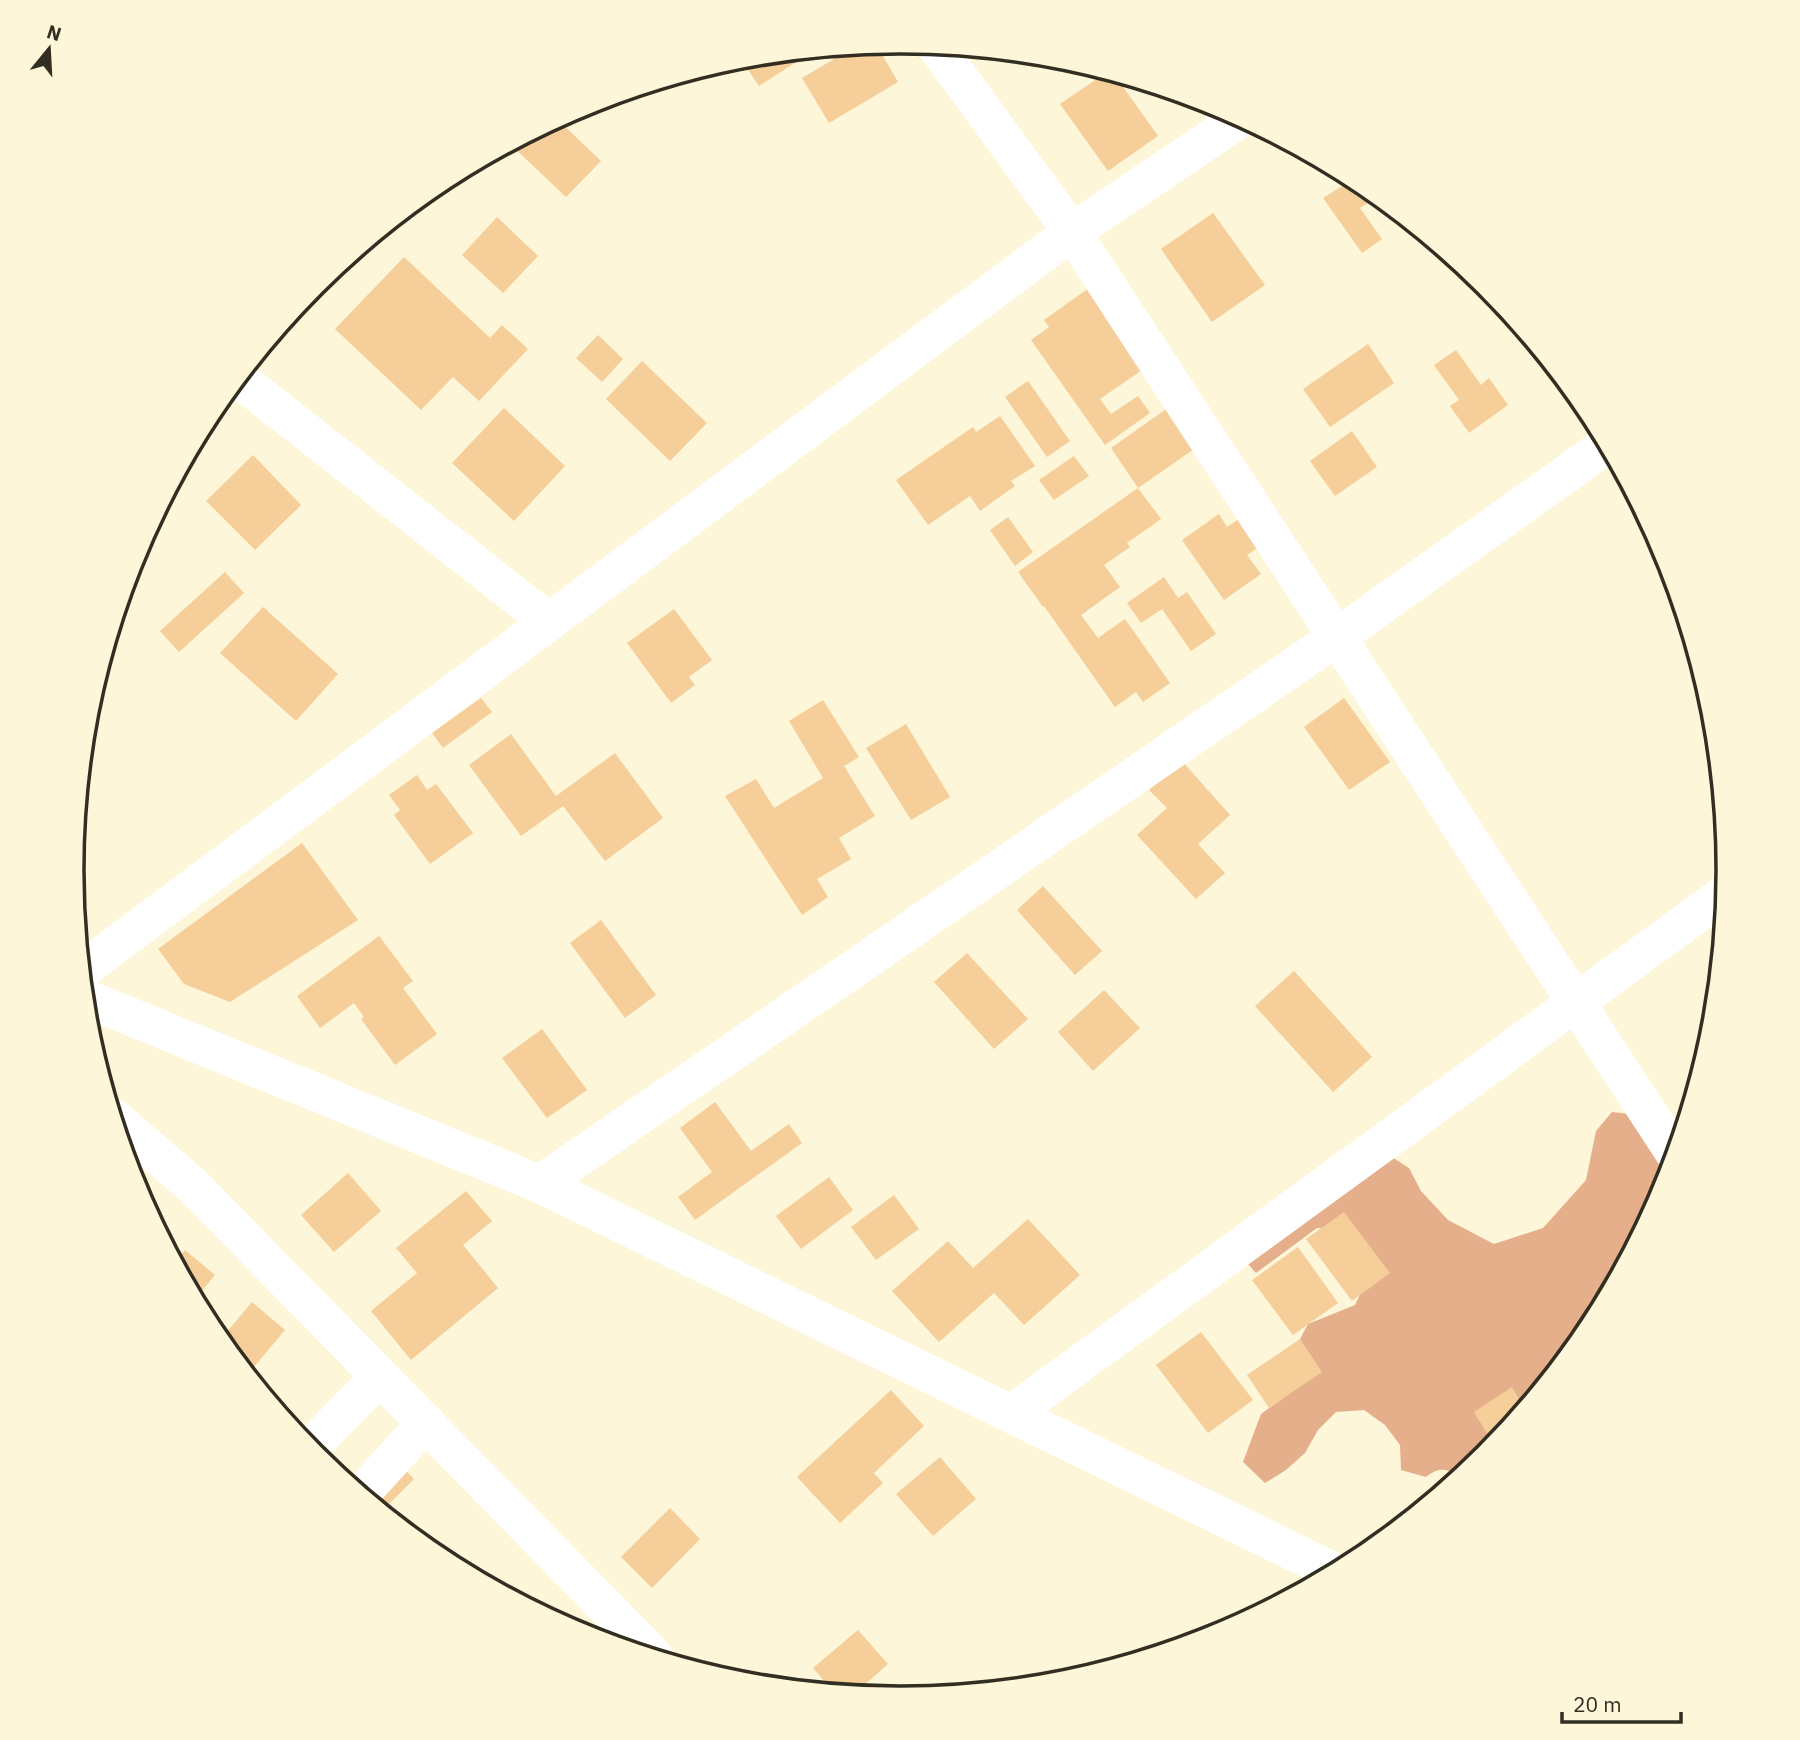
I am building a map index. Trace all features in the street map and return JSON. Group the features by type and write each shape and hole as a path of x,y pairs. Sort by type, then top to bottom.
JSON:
{"street":[{"path":"943,56 1072,232 1668,1143"},
{"path":"90,964 1072,232 1231,125"},
{"path":"245,384 549,622"},
{"path":"540,1184 1337,637 1599,451"},
{"path":"1011,1414 1715,901"},
{"path":"95,1002 540,1184 1323,1566"},
{"path":"127,1129 193,1186 641,1643"},
{"path":"317,1441 380,1376"},
{"path":"367,1487 426,1423"}],"shaded area":[{"path":"1612,1112 1637,1115 1664,1156 1654,1182 1632,1231 1578,1323 1547,1367 1507,1414 1490,1417 1495,1428 1477,1447 1450,1472 1443,1470 1426,1477 1401,1470 1400,1445 1385,1425 1364,1410 1336,1412 1318,1430 1305,1453 1286,1470 1265,1483 1243,1462 1261,1414 1297,1388 1309,1367 1300,1339 1308,1324 1355,1305 1374,1266 1343,1228 1317,1228 1256,1273 1240,1255 1387,1154 1409,1168 1421,1191 1448,1220 1494,1244 1543,1228 1586,1180 1596,1131"}],"building":[{"path":"882,55 898,82 829,123 802,78 838,57"},
{"path":"799,61 759,86 747,69"},
{"path":"1097,79 1122,86 1158,136 1108,171 1060,104"},
{"path":"565,126 601,161 566,197 517,150"},
{"path":"1343,186 1353,192 1368,203 1360,208 1382,239 1362,253 1323,198"},
{"path":"1213,213 1265,285 1212,322 1161,249"},
{"path":"497,217 538,256 503,293 462,255"},
{"path":"404,257 490,338 502,325 528,349 479,401 453,377 421,410 335,329"},
{"path":"1089,288 1145,368 1100,399 1111,414 1138,396 1150,413 1105,445 1031,340 1049,327 1044,320"},
{"path":"598,335 623,359 602,382 576,358"},
{"path":"1368,344 1394,383 1330,427 1303,389"},
{"path":"1456,350 1481,385 1489,378 1508,405 1469,433 1450,406 1459,400 1434,365"},
{"path":"642,361 707,423 670,461 606,399"},
{"path":"1028,381 1070,441 1047,457 1005,397"},
{"path":"1169,407 1197,447 1138,488 1111,448"},
{"path":"504,408 565,466 514,521 452,463"},
{"path":"1000,416 1035,466 1011,481 1015,486 980,511 970,496 928,525 896,480 973,427 976,432"},
{"path":"1352,431 1377,467 1335,496 1310,461"},
{"path":"253,455 301,505 255,550 206,501"},
{"path":"1074,456 1089,476 1054,500 1039,480"},
{"path":"1138,488 1161,519 1127,543 1130,547 1104,565 1120,587 1081,615 1098,638 1125,619 1170,683 1143,702 1136,692 1115,707 1018,572"},
{"path":"1219,514 1227,527 1239,519 1259,547 1247,555 1261,574 1224,600 1182,540"},
{"path":"1008,517 1033,552 1015,566 990,530"},
{"path":"225,572 244,593 179,652 160,631"},
{"path":"1164,577 1178,598 1187,592 1216,634 1191,651 1162,609 1141,623 1127,603"},
{"path":"263,607 338,674 296,721 220,653"},
{"path":"674,609 712,660 689,677 695,685 671,703 627,643"},
{"path":"481,698 492,712 443,748 432,733"},
{"path":"1344,698 1390,762 1349,790 1304,727"},
{"path":"823,700 859,757 844,766 875,816 839,838 851,859 817,879 828,897 802,915 725,796 756,779 774,808 823,778 789,721"},
{"path":"906,724 950,797 911,820 866,748"},
{"path":"511,734 556,796 615,753 663,818 605,861 563,806 521,836 469,765"},
{"path":"1182,761 1230,815 1198,844 1225,873 1196,899 1137,835 1167,808 1149,790"},
{"path":"417,775 427,790 436,784 473,833 430,864 394,815 400,810 389,795"},
{"path":"302,843 358,920 230,1002 184,984 158,949"},
{"path":"1043,886 1102,951 1075,975 1017,910"},
{"path":"601,920 656,995 625,1018 570,943"},
{"path":"379,936 413,981 403,988 437,1034 395,1065 361,1019 364,1017 354,1003 320,1028 297,996"},
{"path":"967,953 1028,1019 994,1049 934,982"},
{"path":"1294,971 1372,1057 1333,1092 1255,1006"},
{"path":"1104,990 1140,1028 1093,1071 1058,1032"},
{"path":"542,1029 587,1090 547,1118 502,1058"},
{"path":"715,1102 751,1151 789,1124 802,1143 695,1220 678,1197 712,1172 680,1128"},
{"path":"348,1173 381,1211 334,1252 301,1215"},
{"path":"829,1177 853,1210 801,1249 776,1216"},
{"path":"466,1191 492,1221 463,1245 498,1288 411,1360 371,1311 417,1273 396,1248"},
{"path":"894,1195 919,1229 876,1260 851,1227"},
{"path":"1344,1212 1390,1273 1352,1301 1306,1239"},
{"path":"1028,1219 1080,1275 1024,1325 994,1293 939,1342 892,1291 948,1241 973,1268"},
{"path":"1298,1247 1338,1303 1293,1335 1252,1280"},
{"path":"185,1250 215,1275 202,1291 194,1278 181,1255"},
{"path":"252,1302 285,1330 254,1368 228,1331"},
{"path":"1201,1332 1253,1400 1208,1433 1156,1365"},
{"path":"1300,1339 1322,1372 1269,1408 1247,1375"},
{"path":"1512,1387 1520,1400 1488,1435 1474,1412"},
{"path":"891,1390 924,1426 874,1473 883,1483 840,1523 797,1477"},
{"path":"940,1457 976,1499 933,1536 896,1494"},
{"path":"398,1462 414,1479 388,1505 370,1490"},
{"path":"670,1508 700,1539 652,1588 621,1557"},
{"path":"858,1630 888,1664 865,1685 825,1682 813,1668"}]}
